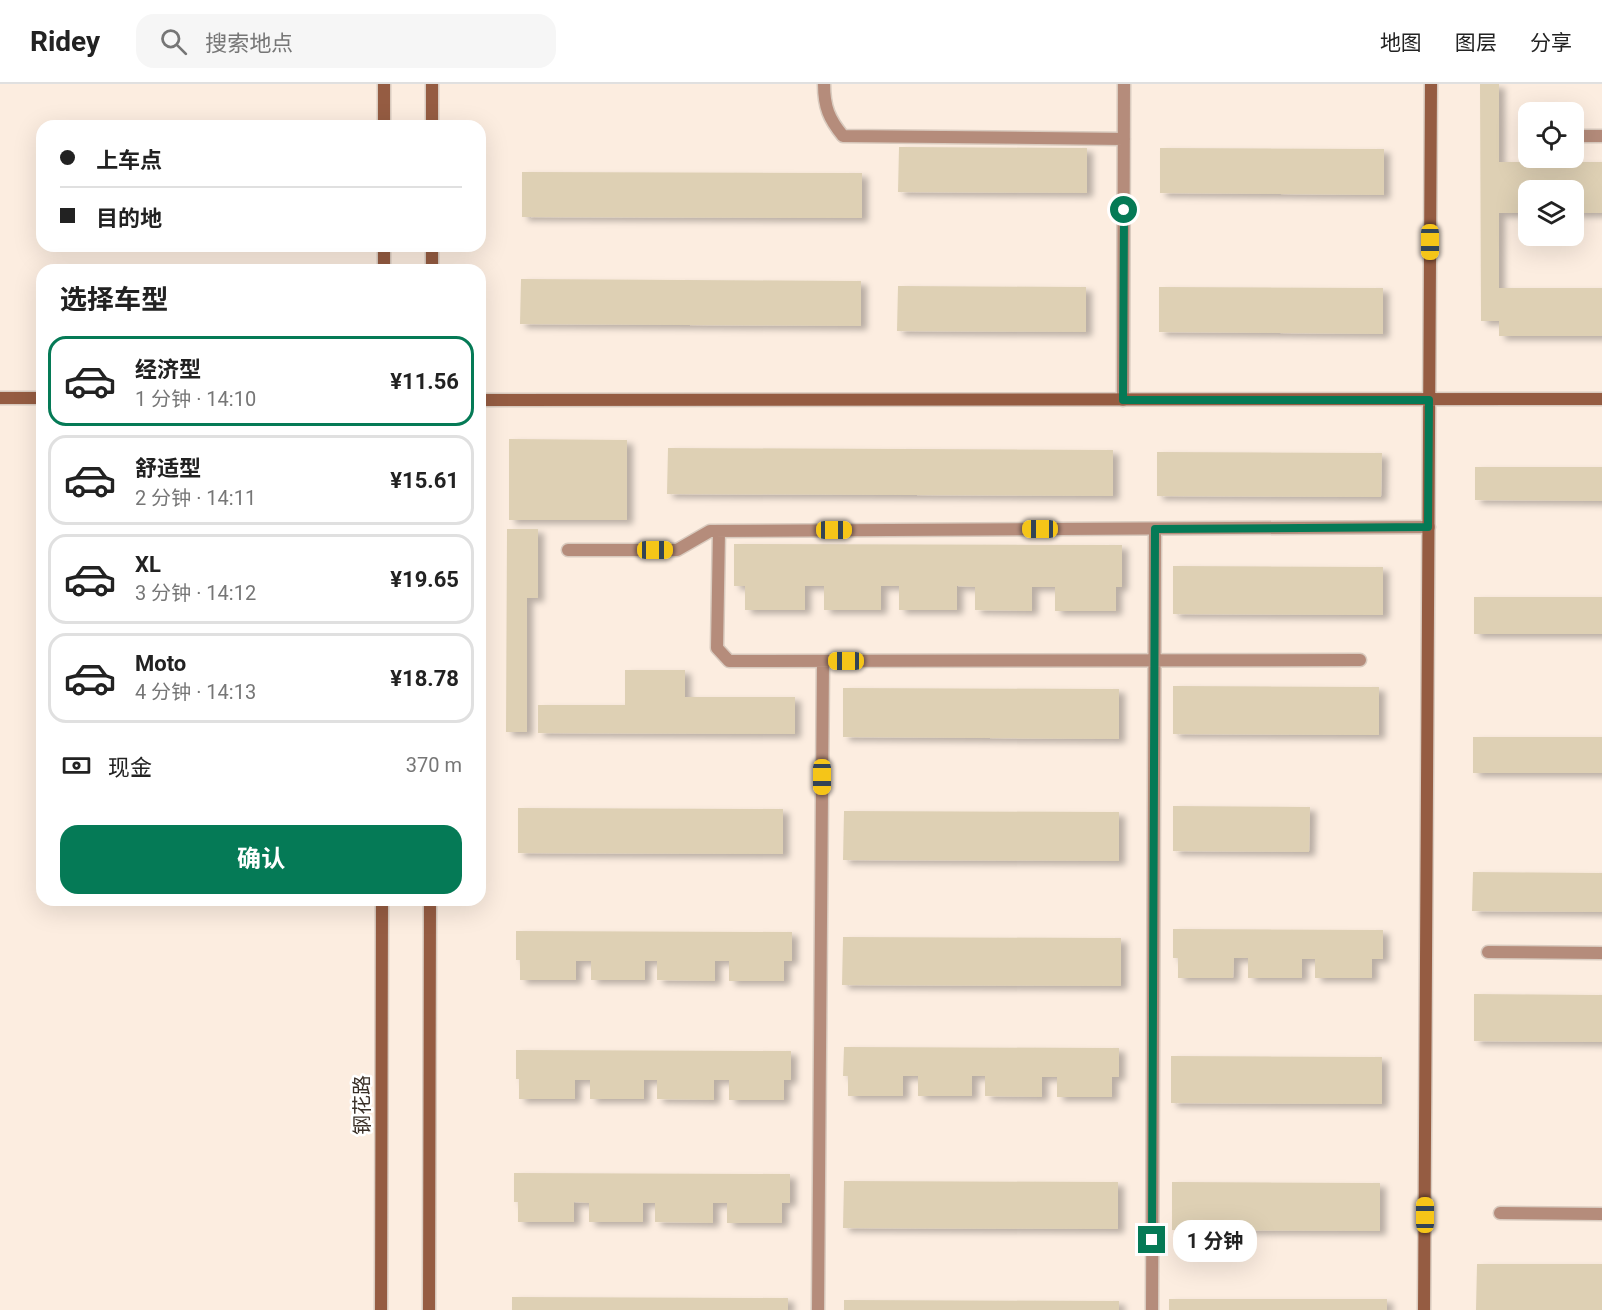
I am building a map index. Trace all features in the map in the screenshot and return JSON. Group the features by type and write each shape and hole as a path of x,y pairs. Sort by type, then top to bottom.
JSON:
{"street":[{"path":"384,84 384,120"},
{"path":"432,84 432,120"},
{"path":"1424,1310 1431,84"},
{"path":"0,398 36,398"},
{"path":"486,400 1602,399"},
{"name":"钢花路","path":"381,1310 382,906"},
{"path":"429,1310 430,906"}],"lane":[{"path":"824,84 824,99 830,120 843,136 1124,139"},
{"path":"1123,400 1124,84"},
{"path":"1584,136 1602,136"},
{"path":"568,550 677,550 710,531 1428,527"},
{"path":"1152,1310 1155,529"},
{"path":"719,531 717,648 729,661 1360,660"},
{"path":"819,1310 823,661"},
{"path":"1488,952 1602,953"},
{"path":"1500,1213 1602,1214"}],"building":[{"path":"1480,84 1499,84 1499,162 1518,162 1518,168 1584,168 1584,162 1602,162 1602,213 1584,213 1584,180 1518,180 1518,213 1499,213 1499,288 1602,288 1602,336 1499,336 1499,321 1481,321"},
{"path":"899,147 1087,148 1087,193 898,192"},
{"path":"1160,148 1384,149 1384,195 1160,193"},
{"path":"522,172 862,173 862,218 522,217"},
{"path":"521,279 861,281 861,326 520,324"},
{"path":"898,286 1086,287 1086,332 897,331"},
{"path":"1159,287 1383,288 1383,334 1159,332"},
{"path":"509,439 627,440 627,520 509,520"},
{"path":"668,448 1113,450 1113,496 667,494"},
{"path":"1157,452 1382,453 1381,497 1157,496"},
{"path":"1475,467 1602,467 1602,501 1475,500"},
{"path":"507,529 538,529 538,598 527,598 527,732 506,732"},
{"path":"734,544 1122,545 1122,587 1116,587 1116,611 1055,611 1055,587 1032,587 1032,611 975,610 975,587 957,586 957,610 899,610 899,586 881,586 881,610 824,610 824,586 805,586 805,610 745,610 745,586 734,586"},
{"path":"1173,566 1383,567 1383,615 1173,614"},
{"path":"1474,597 1602,597 1602,634 1474,634"},
{"path":"625,670 685,670 685,697 795,697 795,734 538,733 538,705 625,705"},
{"path":"1173,686 1379,687 1379,735 1173,734"},
{"path":"843,688 1119,689 1119,739 843,737"},
{"path":"1473,737 1602,737 1602,773 1473,773"},
{"path":"1173,806 1310,807 1309,852 1173,851"},
{"path":"518,808 783,809 783,854 518,853"},
{"path":"844,811 1119,812 1119,861 843,860"},
{"path":"1473,872 1602,873 1602,912 1472,911"},
{"path":"1173,929 1383,930 1383,959 1372,959 1372,978 1315,978 1315,959 1302,959 1302,978 1248,978 1248,958 1234,958 1233,978 1178,978 1178,958 1173,958"},
{"path":"516,931 792,932 792,961 784,961 784,981 729,981 729,961 715,961 715,981 657,980 657,961 645,961 645,980 591,980 591,961 576,961 576,980 520,980 520,960 516,960"},
{"path":"843,937 1121,938 1121,986 842,985"},
{"path":"1474,994 1602,995 1602,1042 1474,1041"},
{"path":"844,1047 1119,1048 1119,1077 1112,1077 1112,1097 1057,1097 1057,1077 1042,1077 1042,1097 985,1096 985,1076 972,1076 972,1096 918,1096 918,1076 903,1076 903,1096 848,1096 848,1076 843,1076"},
{"path":"516,1050 791,1051 791,1080 784,1080 784,1100 729,1100 729,1080 714,1080 714,1100 657,1099 657,1080 644,1080 644,1099 590,1099 590,1080 575,1080 575,1099 519,1099"},
{"path":"1171,1056 1382,1057 1382,1104 1171,1103"},
{"path":"514,1173 790,1174 790,1203 782,1203 782,1223 727,1223 727,1203 713,1203 713,1223 655,1222 655,1203 643,1203 643,1222 589,1222 589,1203 574,1202 574,1222 518,1222 518,1202 514,1202"},
{"path":"844,1181 1118,1182 1118,1229 843,1228"},
{"path":"1172,1182 1380,1183 1380,1231 1172,1230"},
{"path":"1477,1264 1602,1264 1602,1310 1476,1310"},
{"path":"512,1297 788,1298 788,1310 512,1310"},
{"path":"1169,1299 1387,1299 1387,1310 1169,1310"},
{"path":"844,1300 1119,1301 1119,1310 844,1310"}],"route":[{"path":"1124,210 1123,400 1429,400 1428,527 1155,529 1152,1240"}]}
